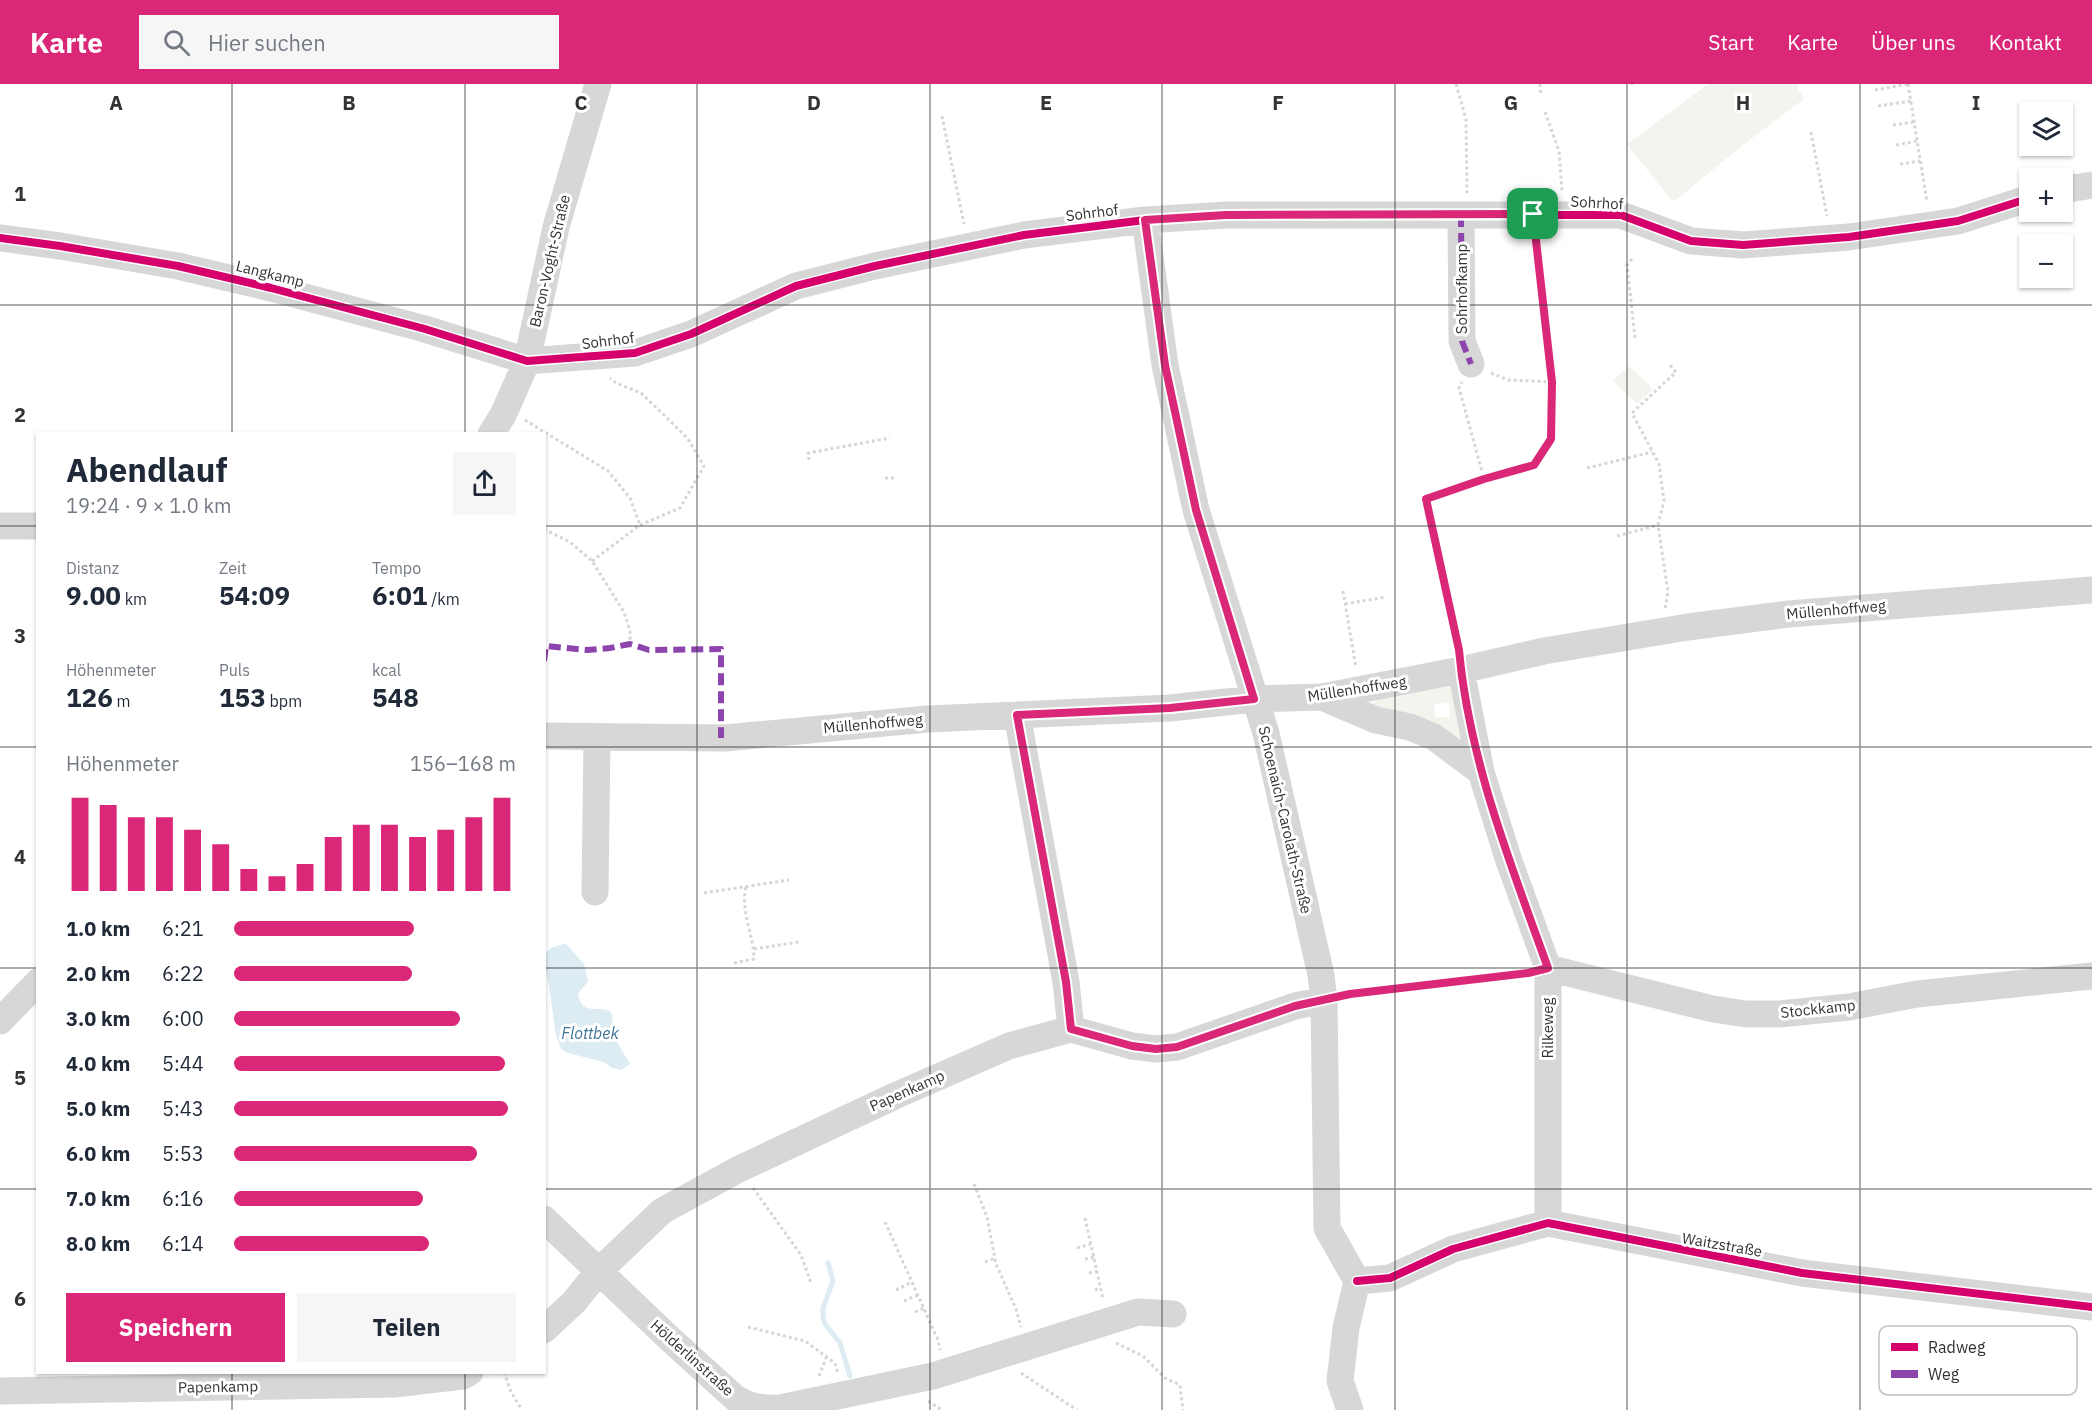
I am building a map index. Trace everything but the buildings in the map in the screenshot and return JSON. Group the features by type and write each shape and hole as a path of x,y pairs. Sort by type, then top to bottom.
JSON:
{"street":[{"name":"Baron-Voght-Straße","path":"491,432 506,408 527,361 556,227 598,84"},
{"path":"2073,188 2092,185"},
{"name":"Sohrhof","path":"527,361 635,353 691,334 796,286 1024,235 1145,220 1226,215 1621,215 1691,241 1743,245 1831,238 1930,225 1958,220 2019,201"},
{"name":"Sohrhofkamp","path":"1461,215 1462,341 1470,364"},
{"name":"Schoenaich-Carolath-Straße","path":"1145,220 1165,365 1196,510 1268,744 1321,975 1324,1000 1327,1228 1357,1281"},
{"name":"Langkamp","path":"0,238 178,266 425,329 527,361"},
{"path":"0,526 36,526"},
{"name":"Müllenhoffweg","path":"546,736 725,738 928,719 1170,708 1254,699 1322,697 1544,651 1667,630 1789,614 2092,590"},
{"name":"Rilkeweg","path":"1461,670 1481,772 1509,861 1548,968 1548,1223"},
{"path":"1322,697 1376,720 1410,727 1434,737 1481,772"},
{"path":"1017,715 1066,982 1071,1029 1132,1046 1156,1049 1177,1047 1295,1006 1324,1000"},
{"path":"595,892 597,738"},
{"name":"Stockkamp","path":"1548,968 1713,1009 1746,1014 1849,1007 1917,994 2092,976"},
{"path":"0,1021 36,984"},
{"name":"Papenkamp","path":"546,1328 574,1302 599,1271 662,1211 739,1169 897,1095 1009,1046 1071,1029"},
{"name":"Hölderlinstraße","path":"546,1221 679,1347 745,1404 756,1408 780,1408 945,1372 1138,1312 1173,1314"},
{"name":"Waitzstraße","path":"1357,1281 1390,1278 1453,1249 1548,1223 1802,1273 2092,1307"},
{"path":"1350,1410 1340,1382 1346,1328 1357,1281"},
{"name":"Papenkamp","path":"0,1391 394,1384 466,1374"}],"path":[{"path":"1456,84 1466,119 1468,191 1461,215"},
{"path":"1540,84 1541,96"},
{"path":"1875,90 1908,84 1930,225"},
{"path":"1878,106 1911,101"},
{"path":"1545,112 1559,151 1563,214"},
{"path":"942,116 969,247"},
{"path":"1893,125 1914,122"},
{"path":"1811,132 1831,238"},
{"path":"1896,145 1917,141"},
{"path":"1900,164 1920,161"},
{"path":"1461,670 1459,650 1426,499 1534,465 1551,439 1552,382 1533,214"},
{"path":"1632,259 1627,265 1635,338"},
{"path":"592,561 640,525 680,508 704,466 688,439 641,393 616,383 602,370 598,356"},
{"path":"1484,479 1459,388 1470,364 1508,380 1552,382"},
{"path":"1667,630 1665,613 1668,592 1658,525 1664,501 1659,464 1632,413 1676,372 1670,365"},
{"path":"506,408 545,432"},
{"path":"546,433 608,471 630,498 640,525"},
{"path":"809,460 808,453 890,438"},
{"path":"1587,468 1652,452"},
{"path":"885,478 896,478"},
{"path":"1617,536 1658,525"},
{"path":"546,530 570,542 592,561 624,612 630,631 630,644"},
{"path":"1343,591 1360,690"},
{"path":"1345,604 1386,597"},
{"path":"704,893 789,880"},
{"path":"734,963 754,959 744,896 746,886"},
{"path":"754,949 799,942"},
{"path":"1324,1000 1350,994 1528,973 1548,968"},
{"path":"739,1169 801,1255 811,1283"},
{"path":"974,1184 987,1217 994,1258 1022,1328 1023,1348"},
{"path":"1085,1218 1100,1288 1096,1325 1143,1356 1165,1378 1180,1385 1183,1410"},
{"path":"885,1222 938,1340 945,1372"},
{"path":"1077,1248 1091,1244"},
{"path":"1084,1259 1094,1257"},
{"path":"985,1262 994,1258"},
{"path":"1089,1273 1096,1271"},
{"path":"896,1290 912,1282"},
{"path":"1095,1290 1100,1288"},
{"path":"904,1301 918,1294"},
{"path":"915,1312 924,1308"},
{"path":"748,1327 805,1341 835,1363 844,1395"},
{"path":"996,1356 1077,1410"},
{"path":"505,1374 511,1392 522,1410"}],"shaded area":[{"path":"1708,84 1800,84 1797,87 1804,99 1676,200 1671,200 1627,144"},
{"path":"1629,366 1653,389 1637,404 1613,381"},
{"path":"1449,687 1456,690 1467,746 1371,705 1377,700 1396,694","holes":["1449,703 1450,717 1435,717 1434,704"]}],"water":[{"name":"Flottbek","path":"566,944 584,964 588,981 578,994 580,1001 587,1008 611,1012 617,1042 630,1064 621,1070 612,1068 604,1062 568,1053 561,1049 556,1036 546,972 546,953 551,948"}],"waterway":[{"name":"Flottbek","path":"828,1263 833,1281 823,1308 823,1317 825,1324 840,1343 850,1376"}],"marked path":[{"path":"1461,215 1462,341 1471,364"},
{"path":"546,646 587,650 630,644 649,650 721,649 721,738"}],"cycle path":[{"path":"0,238 178,266 425,329 527,361 635,353 691,334 796,286 875,266 1024,235 1145,220 1226,215 1621,215 1691,241 1743,245 1849,237 1958,221 2019,202"},
{"path":"1357,1281 1390,1278 1453,1249 1548,1223 1802,1273 2092,1307"}],"route":[{"path":"1533,214 1552,382 1551,439 1534,465 1426,499 1459,650 1481,772 1509,861 1548,968 1528,973 1350,994 1295,1006 1177,1047 1156,1049 1132,1046 1071,1029 1066,982 1017,715 1170,708 1254,699 1196,510 1165,365 1145,220 1226,215 1533,214"}]}
